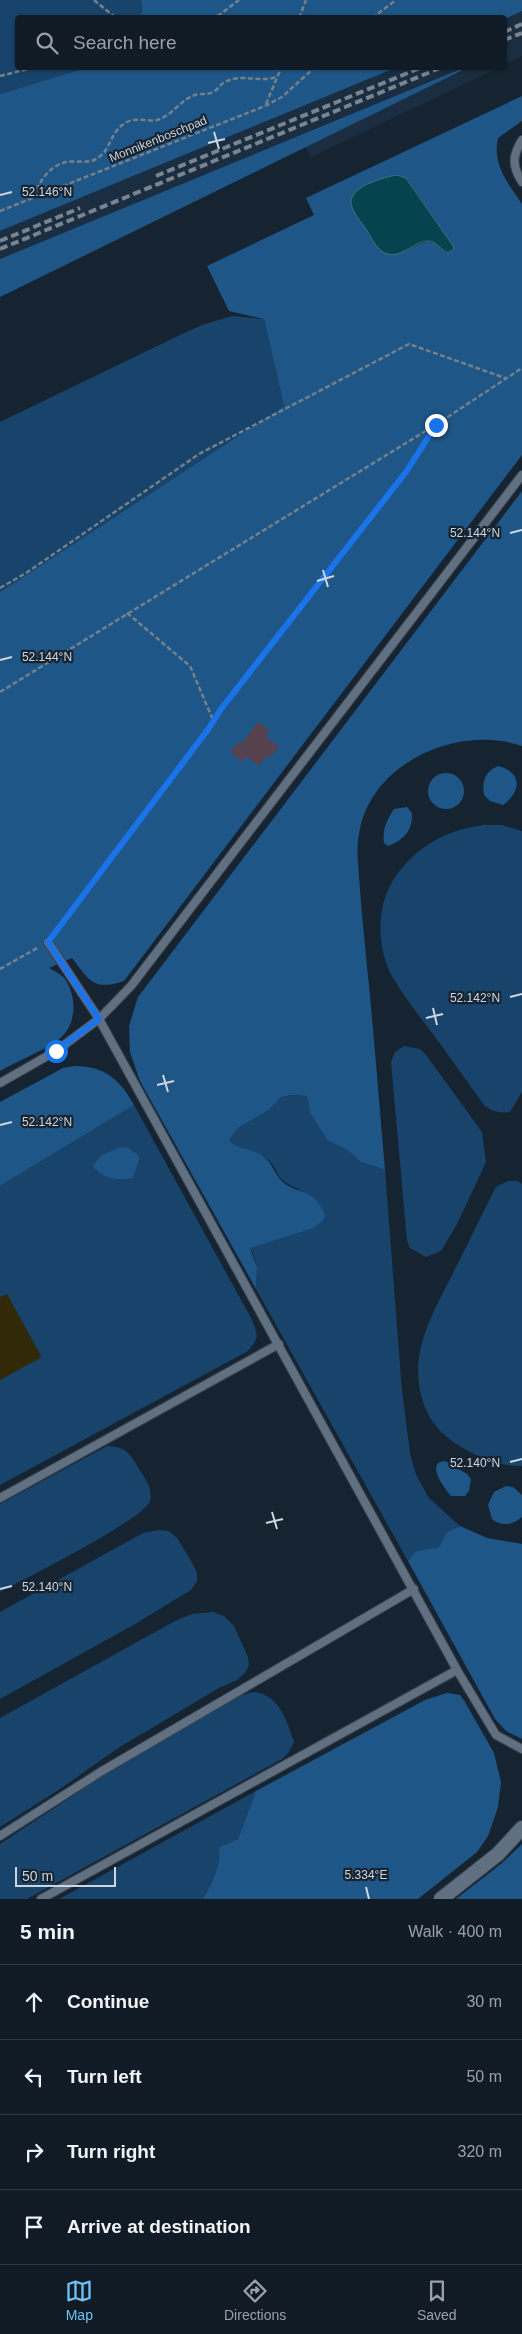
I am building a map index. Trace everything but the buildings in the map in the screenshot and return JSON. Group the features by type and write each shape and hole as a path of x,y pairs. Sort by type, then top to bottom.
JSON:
{"street":[{"path":"441,1899 498,1854 522,1828"}],"lane":[{"path":"522,140 514,155 514,170 522,182"},
{"path":"0,1083 56,1051 99,1019 131,986 522,475"},
{"path":"48,942 99,1019 457,1670 496,1736 522,1749"},
{"path":"0,1498 279,1344"},
{"path":"0,1836 102,1771 414,1589"},
{"path":"41,1899 457,1670"}],"path":[{"path":"94,0 112,15"},
{"path":"219,15 239,0"},
{"path":"300,15 306,0"},
{"path":"376,15 396,0"},
{"path":"0,76 24,70"},
{"path":"265,106 280,70"},
{"name":"Monnikenboschpad","path":"0,211 265,106 282,96 312,70"},
{"path":"35,197 37,185 52,168 66,162 84,163 99,158 118,129 128,121 141,119 155,120 166,116 195,95 213,93 225,82 250,77 262,80 277,77"},
{"path":"0,588 26,573 199,454 409,344 505,378"},
{"path":"0,692 436,425 522,368"},
{"path":"0,969 48,942 214,721 406,472 436,425"},
{"path":"127,613 190,666 200,685 214,721"}],"shaded area":[{"path":"0,0 141,0 142,12 138,15 15,15 15,70 78,70 0,94"},
{"path":"141,0 522,0 522,11 507,18 507,15 138,15 142,12"},
{"path":"522,11 522,56 507,63 507,18"},
{"path":"78,70 390,70 0,231 0,94"},
{"path":"390,70 458,70 0,259 0,231"},
{"path":"458,70 463,70 0,297 0,259"},
{"path":"463,70 494,70 311,157 305,145"},
{"path":"522,96 522,121 498,138 497,157 502,173 522,204 522,455 124,981 105,985 93,982 83,973 72,958 49,968 65,979 72,995 73,1013 68,1029 55,1042 0,1071 0,592 284,406 264,319 229,311 207,266 314,215 306,198","holes":["412,186 453,246 441,249 433,243 424,242 405,251"]},
{"path":"397,175 406,178 454,249 448,253 429,241 402,252 391,254 385,253 377,246 353,210 352,197 369,183"},
{"path":"232,316 264,319 284,406 0,592 0,422 182,334 202,325"},
{"path":"522,491 522,746 497,741 472,740 446,745 421,755 399,769 380,787 367,809 359,834 357,850 385,1170 361,1162 347,1150 327,1140 310,1113 307,1096 292,1095 281,1097 269,1110 238,1128 229,1140 237,1146 263,1156 284,1183 313,1197 325,1216 323,1221 313,1228 250,1248 257,1268 256,1289 140,1081 130,1052 129,1026 138,997"},
{"path":"498,766 512,773 517,782 514,794 503,805 490,801 484,795 483,786 485,778 493,768"},
{"path":"446,773 458,779 464,791 458,803 446,809 434,803 428,791 434,779"},
{"path":"407,807 412,813 409,829 399,841 388,846 384,843 384,829 387,821 394,809"},
{"path":"484,825 502,825 522,831 522,1092 510,1112 496,1112 484,1105 407,1000 387,965 381,936 381,921 387,893 393,880 402,868 420,851 439,838 460,830"},
{"path":"404,1046 420,1049 426,1055 482,1132 486,1162 458,1222 441,1251 426,1257 410,1248 407,1241 391,1062 395,1052"},
{"path":"75,1066 95,1069 110,1076 123,1088 134,1105 0,1186 0,1102 63,1068"},
{"path":"292,1095 308,1096 310,1113 327,1140 347,1150 361,1162 385,1170 402,1391 410,1453 416,1475 429,1498 460,1526 447,1532 439,1547 416,1551 408,1561 256,1289 256,1263 250,1248 279,1237 299,1189 285,1182 266,1158 237,1146 228,1139 238,1128 269,1110 281,1097"},
{"path":"134,1105 251,1318 257,1336 255,1342 248,1351 0,1485 0,1380 41,1356 7,1295 0,1297 0,1186"},
{"path":"120,1147 129,1148 140,1157 133,1178 111,1178 101,1174 93,1166 101,1156"},
{"path":"508,1181 517,1181 522,1184 522,1466 496,1463 480,1457 458,1445 442,1433 424,1405 419,1386 418,1369 424,1335 438,1302 496,1187"},
{"path":"107,1446 120,1448 128,1453 145,1478 151,1493 150,1501 128,1521 107,1534 0,1592 0,1504"},
{"path":"445,1461 467,1474 471,1479 469,1491 465,1496 451,1496 441,1482 436,1470 439,1462"},
{"path":"506,1486 513,1487 522,1495 522,1517 515,1522 503,1524 492,1519 488,1505 494,1492"},
{"path":"460,1526 487,1538 522,1544 522,1739 506,1731 495,1719 408,1561 416,1551 439,1547 447,1532"},
{"path":"159,1530 169,1531 177,1538 190,1559 197,1573 197,1581 191,1590 135,1624 0,1699 0,1612 143,1533"},
{"path":"213,1612 224,1616 234,1626 248,1657 249,1665 245,1673 237,1680 219,1688 118,1748 60,1789 0,1827 0,1718 175,1621 192,1614"},
{"path":"253,1692 262,1694 276,1703 285,1717 294,1742 289,1752 282,1759 27,1899 0,1899 0,1844 119,1765 232,1698"},
{"path":"447,1693 460,1695 465,1702 494,1753 501,1782 498,1807 488,1836 477,1852 418,1899 203,1899 210,1887 219,1861 219,1847 238,1839 256,1791 425,1700"},
{"path":"256,1791 238,1839 219,1847 219,1861 215,1874 203,1899 59,1899"},
{"path":"522,1844 522,1899 456,1899 502,1863"}],"sand":[{"path":"7,1294 41,1356 0,1380 0,1297"}],"railway":[{"path":"507,31 522,24"},
{"path":"507,39 522,33"},
{"path":"156,176 415,70"},
{"path":"0,249 435,70"},
{"path":"0,241 80,208"}],"route":[{"path":"56,1051 99,1019 48,942 209,728 221,709 406,472 436,425"}]}
